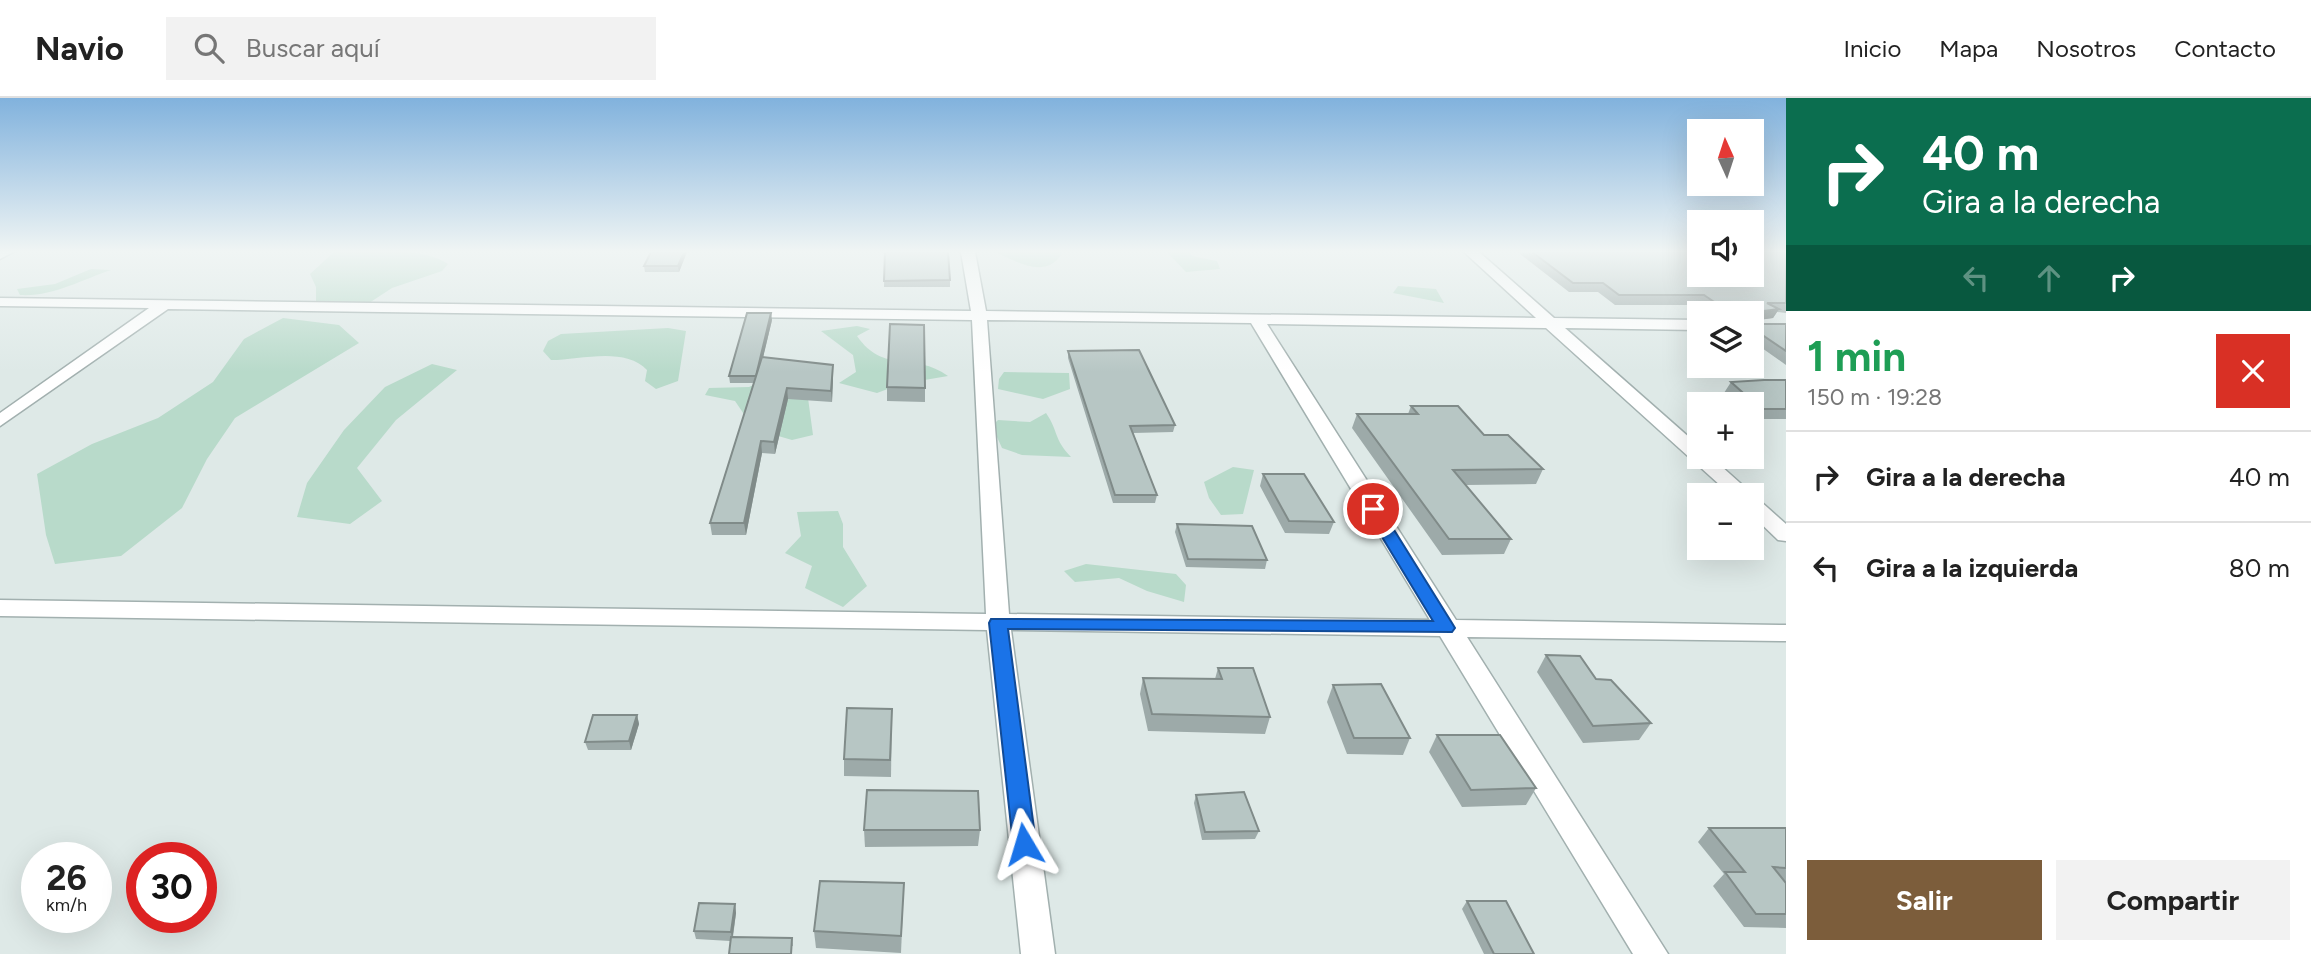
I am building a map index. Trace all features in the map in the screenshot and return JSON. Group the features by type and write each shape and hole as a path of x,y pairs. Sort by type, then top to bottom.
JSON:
{"street":[{"path":"975,292 979,316 998,623 1038,954"},
{"path":"1517,292 1687,446"},
{"path":"0,302 1687,325"},
{"path":"0,421 165,304"},
{"path":"1256,319 1651,954"},
{"path":"1713,469 1728,483"},
{"path":"1764,515 1786,535"},
{"path":"0,608 1786,633"}],"green space":[{"path":"18,292 47,292 32,295 20,295"},
{"path":"316,292 386,292 369,303 328,306 316,302"},
{"path":"1438,292 1444,303 1393,293"},
{"path":"283,318 339,325 359,343 235,418 207,459 182,508 121,556 55,564 46,535 37,474 92,444 158,418 213,382 244,339"},
{"path":"857,326 870,329 857,336 867,348 878,355 923,365 948,376 901,384 877,393 839,383 856,372 853,355 821,331"},
{"path":"668,328 686,331 678,381 656,389 645,381 647,370 627,358 601,356 551,360 543,351 548,341 561,334"},
{"path":"432,364 457,370 396,420 357,468 382,501 350,524 297,517 307,483 344,430 385,387"},
{"path":"1004,372 1069,373 1070,389 1043,399 998,389 999,379"},
{"path":"764,380 808,398 813,435 792,440 754,429 735,401 705,395 709,388 749,387"},
{"path":"1046,413 1061,445 1071,457 1022,455 1002,448 992,426 998,420 1030,422"},
{"path":"1233,467 1254,470 1243,514 1221,515 1209,498 1204,482"},
{"path":"838,511 843,524 843,547 867,586 843,607 805,588 812,566 785,553 801,536 797,512"},
{"path":"1086,564 1176,574 1186,585 1184,602 1147,591 1119,578 1075,582 1064,571"}],"building":[{"path":"1615,292 1786,292 1786,303 1767,303 1779,309 1764,311 1764,301 1713,301 1704,295 1619,295"},
{"path":"747,313 771,313 756,376 729,376"},
{"path":"890,324 924,325 925,388 887,387"},
{"path":"1764,324 1786,324 1786,351 1764,336"},
{"path":"1139,350 1175,425 1130,426 1157,495 1115,495 1068,351"},
{"path":"762,357 833,365 831,391 787,388 774,442 761,441 744,523 710,523"},
{"path":"1786,380 1786,409 1764,409 1764,392 1742,392 1731,382"},
{"path":"1411,406 1458,406 1484,435 1508,435 1543,469 1453,470 1511,539 1449,539 1357,414 1418,414"},
{"path":"1263,474 1304,474 1334,522 1289,521"},
{"path":"1177,524 1252,526 1267,560 1188,559"},
{"path":"1546,655 1580,656 1596,679 1611,680 1651,723 1593,726"},
{"path":"1218,668 1253,668 1270,717 1152,714 1143,678 1222,679"},
{"path":"1381,684 1410,738 1354,738 1333,685"},
{"path":"847,708 892,709 890,760 844,759"},
{"path":"593,715 637,715 629,741 585,742"},
{"path":"1437,735 1500,735 1536,788 1471,790"},
{"path":"867,790 978,791 980,830 864,830"},
{"path":"1244,792 1259,831 1205,832 1196,795"},
{"path":"1709,828 1786,828 1786,868 1773,867 1786,883 1786,914 1756,914 1725,872 1745,872"},
{"path":"820,881 904,883 901,936 814,931"},
{"path":"1467,901 1506,901 1534,954 1494,954"},
{"path":"699,903 735,904 731,932 694,931"},
{"path":"731,937 792,938 791,954 729,954"}],"route":[{"path":"1024,844 998,623 1446,628 1373,509"}]}
